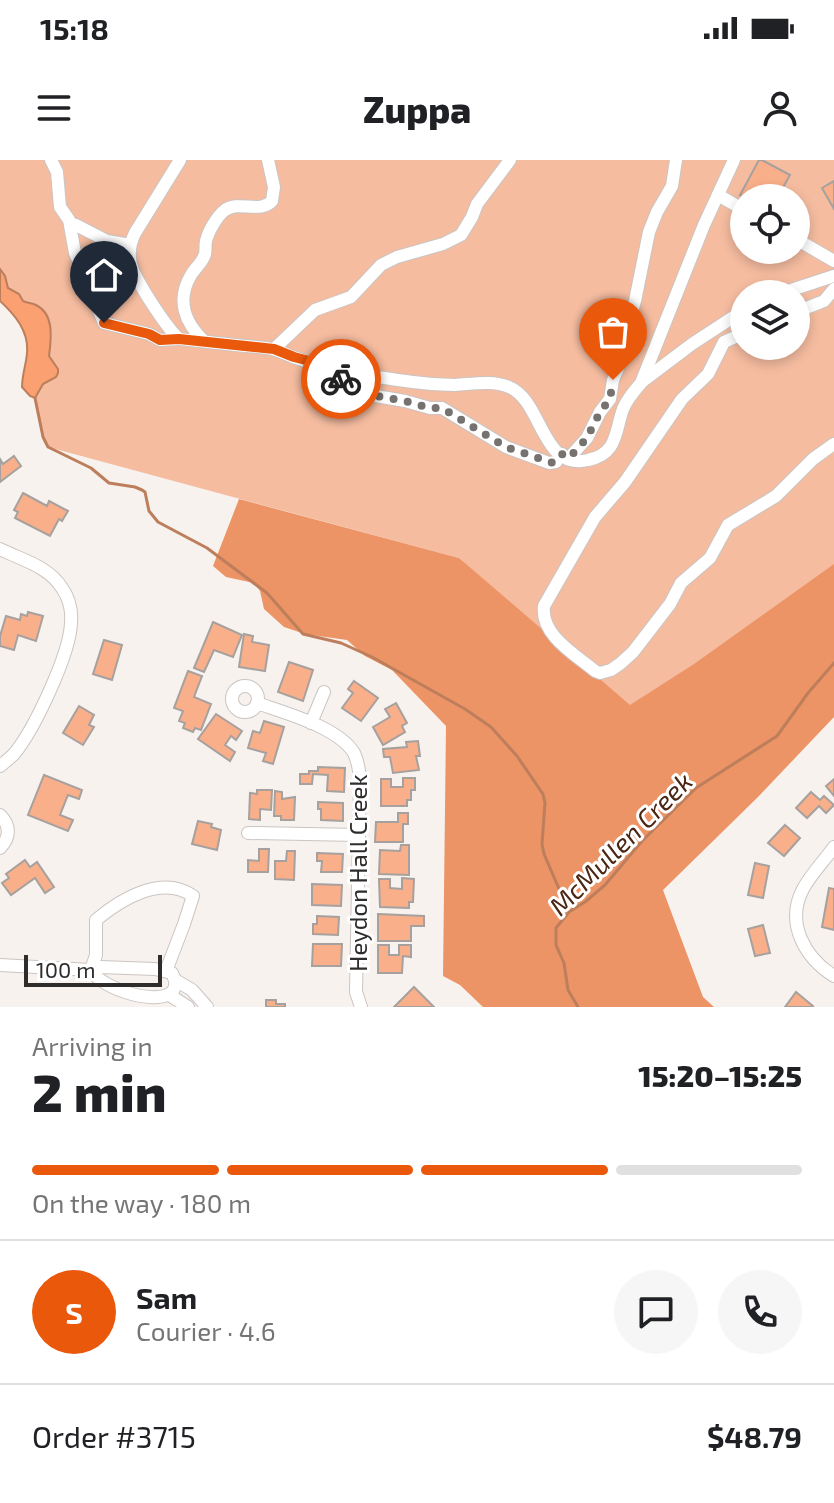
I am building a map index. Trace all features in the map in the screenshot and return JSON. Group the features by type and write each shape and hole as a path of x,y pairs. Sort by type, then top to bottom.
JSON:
{"street":[{"path":"51,160 57,172 60,207 70,224 75,253 104,323 149,334 160,340 179,339 274,349 368,376 434,385 503,385 514,389 530,405 548,443 577,461 589,460 609,449 619,431 623,409 641,383 730,319"},
{"path":"179,339 135,275 130,245 180,160"},
{"path":"204,342 185,316 188,281 203,258 208,235 224,211 232,207 266,206 272,201 274,187 268,160"},
{"path":"274,349 315,310 351,297 381,265 461,235 477,204 510,160"},
{"path":"333,367 349,387 376,396 442,408 518,452 553,463 565,456 587,438 610,399 613,380 623,356 649,232 672,186 676,160"},
{"path":"641,383 692,253 734,160"},
{"path":"718,195 730,202"},
{"path":"70,224 107,241 130,245"},
{"path":"810,247 834,261"},
{"path":"810,284 834,276"},
{"path":"810,306 824,301 834,289"},
{"path":"730,339 724,342 708,374 682,399 625,482 595,517 544,606 544,620 557,640 600,673 621,663 670,604 681,583 710,558 728,525 776,496 813,459 834,444"},
{"path":"0,549 35,564 55,579 68,599 71,621 66,646 39,712 15,753 0,766"},
{"path":"311,723 324,692"},
{"name":"Heydon Hall Creek","path":"257,703 339,737 354,753 359,764 356,992 361,1007"},
{"path":"0,815 8,827 6,843 0,848"},
{"path":"248,833 359,835"},
{"path":"834,847 803,889 797,925 803,946 812,960 834,976"},
{"path":"163,888 184,890 193,896 171,975 175,985 171,996 154,1002 127,999 94,976 91,970 96,955 96,920 122,900 163,888"},
{"path":"0,965 91,970 100,967 155,969 171,975 192,990 207,1007"},
{"path":"171,996 188,1007"}],"shaded area":[{"path":"0,160 834,160 834,663 692,784 459,558 48,447 42,434 35,398 26,386 35,334 0,294"},
{"path":"0,269 8,288 19,294 23,301 42,309 49,321 49,356 58,373 43,384 35,398 22,387 26,338 16,318 0,301"},
{"path":"239,499 459,558 630,705 694,664 834,564 834,717 663,890 703,997 714,1007 483,1007 460,985 443,976 446,726 392,670 365,656 347,640 305,634 284,627 264,609 260,591 254,583 226,577 213,566"}],"building":[{"path":"759,160 790,175 785,184 746,184"},
{"path":"834,181 834,209 822,188"},
{"path":"14,456 21,466 0,482 0,459 3,464"},
{"path":"23,493 47,506 49,501 68,511 62,521 59,519 50,536 15,518 18,512 14,510"},
{"path":"28,612 43,616 36,641 18,635 14,650 0,646 6,616 20,620 21,614 27,616"},
{"path":"213,622 242,635 233,657 214,650 204,672 194,668"},
{"path":"244,634 253,636 252,642 269,645 265,671 239,667"},
{"path":"104,640 122,645 112,680 93,674"},
{"path":"289,662 313,670 303,701 278,692"},
{"path":"188,671 202,676 194,697 211,704 201,730 195,728 193,732 183,728 185,723 179,721 183,711 174,708"},
{"path":"354,681 378,698 361,721 342,708 353,693 348,689"},
{"path":"396,703 407,723 402,726 405,732 383,745 373,727 390,717 385,709"},
{"path":"79,706 94,715 89,725 94,727 83,745 63,733"},
{"path":"216,714 242,731 236,740 231,736 225,745 235,752 230,761 198,739"},
{"path":"264,721 284,727 273,764 263,761 266,753 248,748 253,731 260,733"},
{"path":"418,741 420,756 416,756 419,770 393,773 390,757 384,757 383,749 407,747 406,742"},
{"path":"318,767 345,768 344,792 327,791 328,775 313,774 312,784 300,784 300,774 318,771"},
{"path":"44,775 82,790 79,799 68,795 60,815 73,820 68,831 28,815"},
{"path":"403,778 415,778 415,790 411,790 411,800 407,800 407,806 381,806 381,779 391,779 391,787 403,787"},
{"path":"834,779 834,796 826,786"},
{"path":"257,790 272,790 271,810 260,809 260,820 249,819 250,793 257,794"},
{"path":"275,791 282,792 282,799 295,797 294,820 281,820 281,816 274,816"},
{"path":"811,792 820,800 824,796 834,805 826,813 819,806 807,818 796,808"},
{"path":"318,802 343,803 343,821 321,820"},
{"path":"398,813 408,813 408,824 403,824 403,842 375,842 376,822 398,822"},
{"path":"198,821 221,830 217,850 192,844"},
{"path":"785,825 800,838 784,856 768,843"},
{"path":"401,845 409,845 409,875 379,874 380,850 400,851"},
{"path":"259,849 269,849 268,872 248,872 248,860 259,861"},
{"path":"287,851 295,851 294,880 275,879 275,861 286,861"},
{"path":"317,853 343,854 342,872 321,872 322,861 317,861"},
{"path":"25,860 30,867 37,862 54,887 45,893 35,878 11,895 2,883 9,878 6,874"},
{"path":"755,863 769,866 763,898 748,895"},
{"path":"402,878 414,879 413,902 409,902 409,908 380,907 379,879 390,879 390,888 402,889"},
{"path":"312,884 342,885 341,906 312,905"},
{"path":"829,888 834,889 834,930 822,927"},
{"path":"378,914 424,916 424,926 411,926 411,941 378,941"},
{"path":"317,916 339,917 338,935 313,934"},
{"path":"763,925 770,953 755,956 748,929"},
{"path":"313,944 342,944 341,966 312,966"},
{"path":"378,945 389,945 389,955 399,955 399,945 411,945 411,957 403,956 402,973 378,973"},
{"path":"414,987 434,1007 394,1007"},
{"path":"796,992 813,1006 785,1007"},
{"path":"266,1000 276,1000 276,1004 285,1004 285,1007 266,1007"}],"waterway":[{"path":"35,398 48,447 91,468 109,483 135,487 145,492 149,511 158,522 207,548 267,593 303,634 341,643 372,657 491,727 517,756 543,794 544,854 569,912"},
{"name":"McMullen Creek","path":"578,1007 568,990 564,963 556,945 556,928 569,912 605,885 642,841 696,788 777,736 834,663"}],"way so far":[{"path":"341,379 349,387 376,396 442,408 506,447 549,463 556,462 562,454 569,458 587,438 610,399 613,380"}],"route":[{"path":"104,323 149,334 160,340 179,339 274,349 333,367 341,379"}]}
